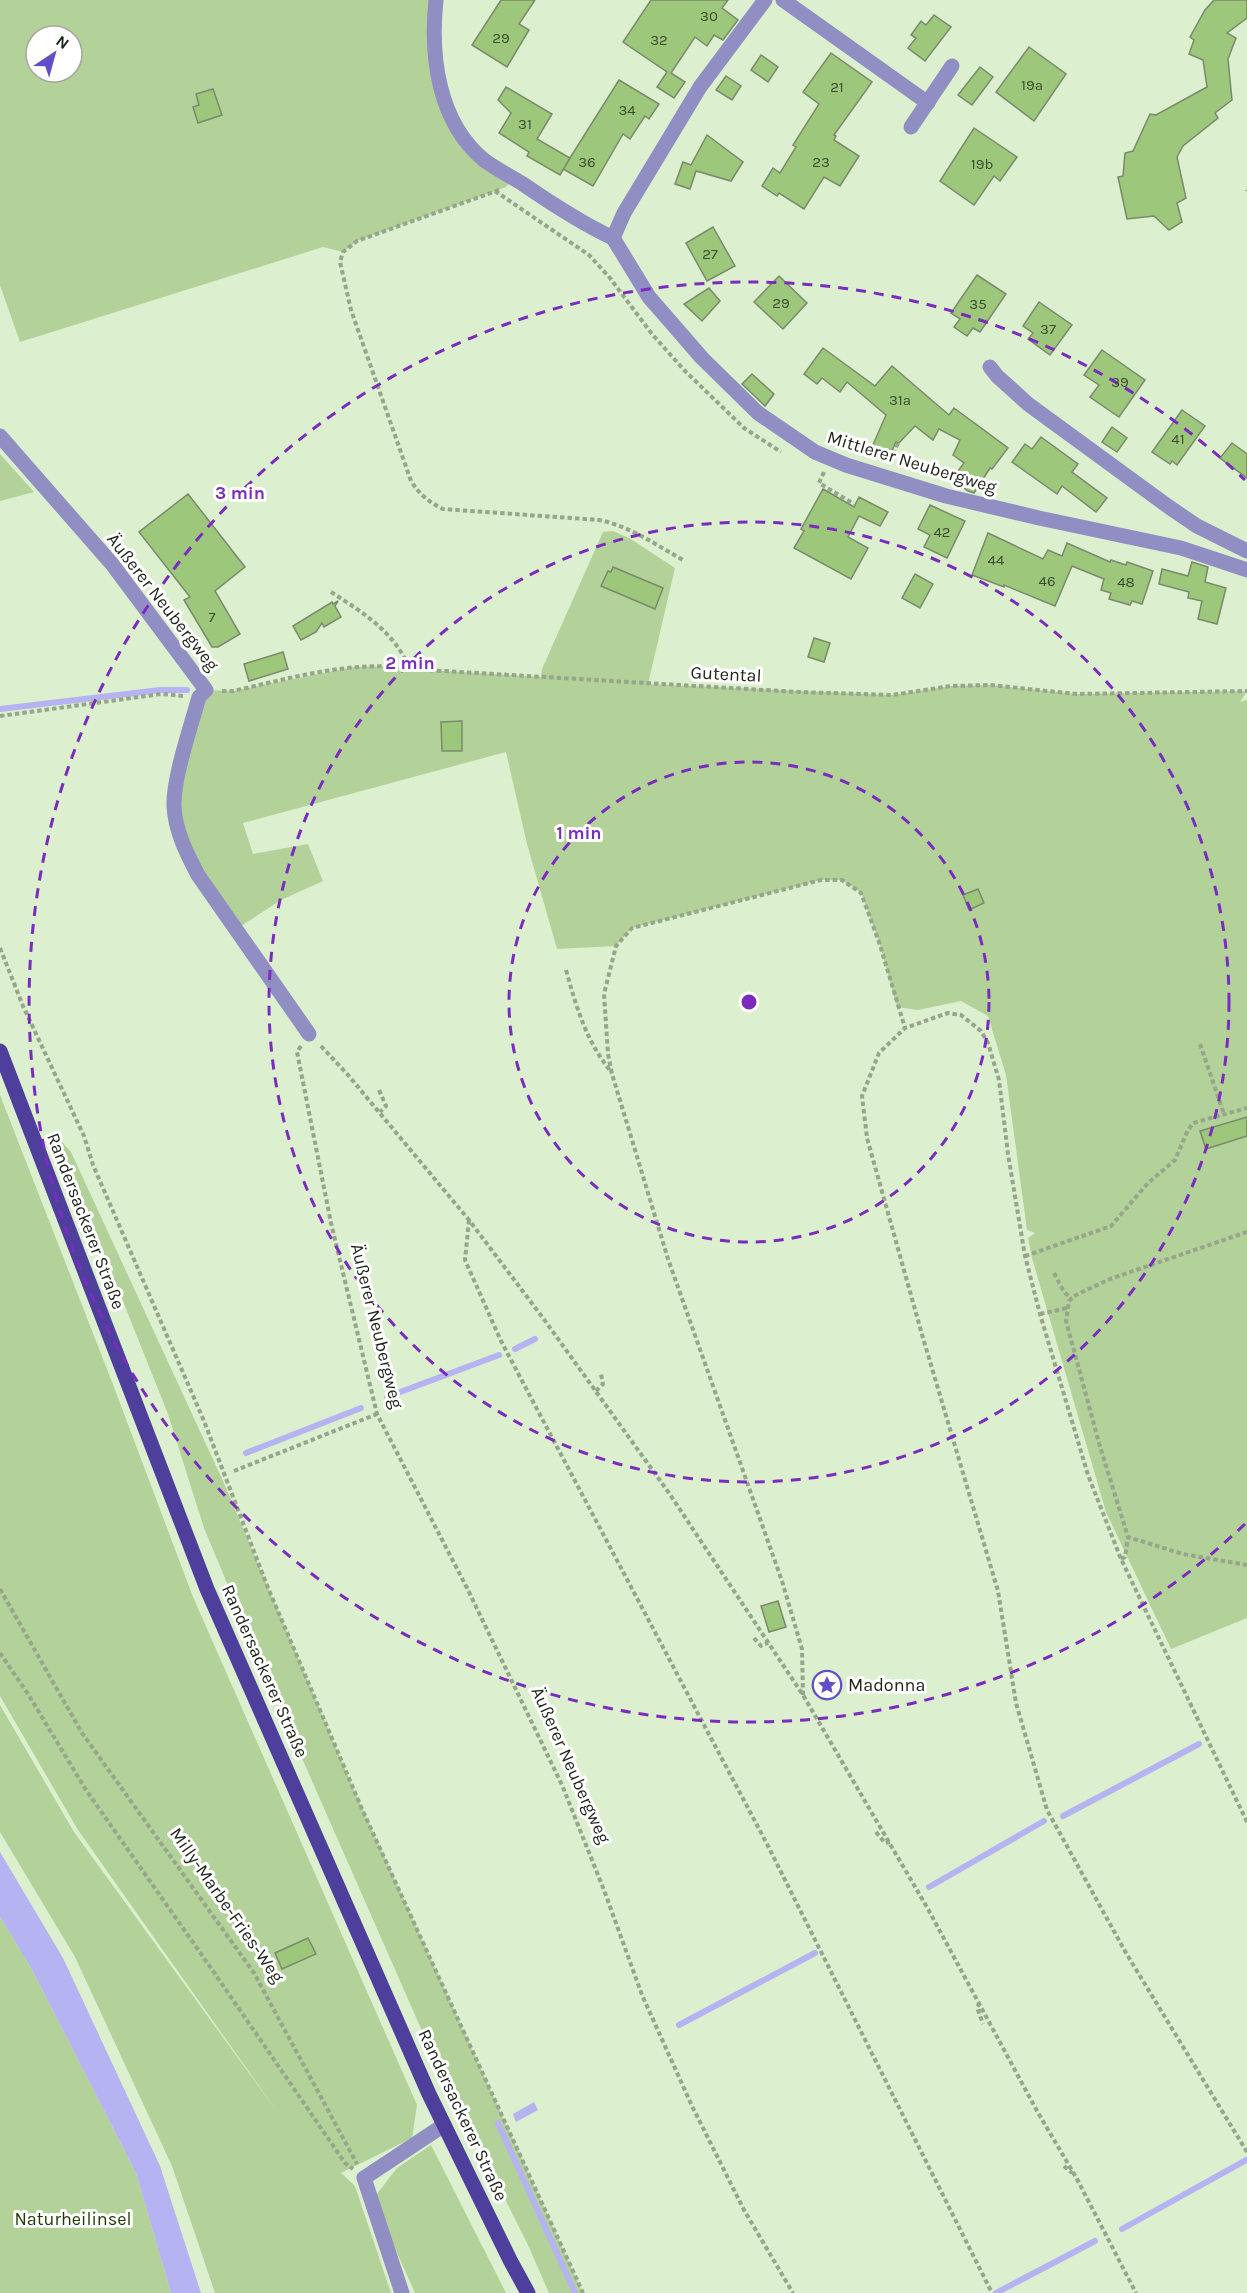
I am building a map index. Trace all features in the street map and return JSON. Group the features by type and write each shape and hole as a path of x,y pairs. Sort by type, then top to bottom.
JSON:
{"main road":[{"name":"Randersackerer Straße","path":"0,1051 207,1589 444,2125 528,2293"}],"street":[{"path":"436,0 434,18 436,66 441,93 459,131 485,161 577,220 613,238 624,213 699,87 765,0"},
{"path":"783,0 928,103"},
{"path":"911,127 952,66"},
{"name":"Mittlerer Neubergweg","path":"613,238 649,297 702,358 758,413 815,452 846,465 946,496 1181,548 1247,570"},
{"path":"990,367 1028,404 1169,507 1197,526 1247,551"},
{"name":"Äußerer Neubergweg","path":"0,436 112,564 206,690 199,698 176,786 174,805 177,824 185,850 198,875 309,1034"},
{"path":"402,2293 364,2178 444,2125"}],"path":[{"path":"513,178 506,188 357,241 343,252 340,262 351,310 411,481 429,502 443,509 607,521 634,532 682,560"},
{"path":"495,191 589,255 684,370 744,428 789,457"},
{"path":"894,454 898,443"},
{"path":"822,485 854,504"},
{"path":"331,592 379,626 405,657 410,669"},
{"name":"Gutental","path":"206,690 233,691 354,667 392,666 410,669 799,692 892,695 951,686 990,685 1077,694 1247,691"},
{"path":"0,716 160,694 191,696"},
{"path":"803,1695 802,1649 782,1581 668,1259 612,1074 608,1054 604,994 616,946 632,928 821,880 842,880 861,893 879,942 905,1028"},
{"path":"0,948 23,1006 84,1136 98,1176 204,1421 266,1583 362,1809 583,2293"},
{"path":"566,970 578,1011 597,1054 612,1074"},
{"path":"1247,1822 1121,1559 1088,1474 1025,1256 999,1080 988,1043 981,1031 962,1014 948,1014 905,1028 879,1053 862,1096 867,1138 922,1338 998,1591 1016,1703 1047,1810 1126,1953 1247,2152"},
{"path":"309,1034 380,1112 469,1220 669,1493 803,1695 890,1842 980,2003 1037,2111 1077,2179 1136,2293"},
{"name":"Äußerer Neubergweg","path":"309,1034 297,1052 331,1223 377,1414 467,1588 562,1785 604,1890 642,1995 692,2106 744,2210 793,2293"},
{"path":"1200,1044 1224,1114"},
{"path":"379,1090 386,1106 380,1112"},
{"path":"1025,1256 1112,1226 1148,1183 1175,1160 1193,1123 1247,1108"},
{"path":"469,1220 465,1260 501,1341 767,1844 992,2293"},
{"path":"1121,1559 1125,1557 1128,1537 1099,1443 1066,1321 1067,1308 1071,1298 1110,1279 1247,1232"},
{"path":"1054,1272 1064,1292 1071,1298"},
{"path":"1040,1314 1067,1308"},
{"path":"596,1391 603,1384 601,1374"},
{"path":"234,1471 377,1414"},
{"path":"1128,1537 1183,1554 1247,1565"},
{"name":"Milly-Marbe-Fries-Weg","path":"0,1588 82,1733 254,1973 364,2178"},
{"path":"754,1638 761,1646 768,1643"},
{"path":"0,1653 28,1694 86,1790 345,2163 364,2178"},
{"path":"876,1832 885,1842 890,1842"},
{"path":"980,2003 977,2007 983,2024"},
{"path":"1064,2166 1077,2179"}],"green space":[{"path":"0,0 436,0 437,66 459,131 513,178 506,187 357,241 343,252 323,247 20,342 0,285","holes":["213,89 222,115 198,123 193,107 199,105 196,94"]},
{"path":"0,454 34,492 0,501"},
{"path":"613,531 629,538 675,568 648,684 892,695 951,686 990,685 1077,694 1247,691 1240,702 1247,700 1247,1618 1171,1649 1106,1512 1032,1258 1028,1238 1035,1233 1027,1230 1006,1075 988,1016 961,1001 918,1010 897,1007 879,942 861,893 842,880 821,880 632,928 616,946 557,949 527,844 506,752 243,823 253,854 308,844 323,881 281,900 235,930 185,850 176,786 206,690 233,691 354,667 392,666 541,677 542,669 603,532"},
{"path":"0,1095 193,1597 417,2105 412,2138 341,2173 355,2186 391,2293 215,2293 172,2166 75,1957 0,1832 0,1705 74,1832 278,2113 78,1830 0,1696"},
{"path":"57,1136 71,1152 223,1481 354,1790 583,2293 549,2293 528,2245 430,2049 268,1681 204,1528 168,1414"},
{"name":"Naturheilinsel","path":"0,1917 30,1966 136,2173 171,2293 0,2293"},
{"path":"431,2145 506,2293 415,2293 373,2199 397,2168"}],"water":[{"path":"0,1852 63,1958 160,2166 201,2293 171,2293 136,2173 30,1966 0,1917"},
{"path":"534,2102 538,2110 516,2122 513,2114"}],"building":[{"path":"501,0 535,0 519,24 529,30 507,67 472,45"},
{"path":"651,0 728,0 722,8 738,20 723,40 714,35 707,46 695,37 671,73 685,82 674,98 657,87 667,72 623,42"},
{"path":"1214,0 1247,0 1247,18 1227,33 1236,38 1228,59 1232,100 1215,113 1218,118 1183,146 1177,157 1186,198 1177,203 1182,222 1169,230 1154,216 1127,219 1118,177 1123,176 1125,153 1133,151 1150,114 1156,115 1207,87 1203,60 1189,54 1194,40 1190,37 1205,10"},
{"path":"934,15 951,27 925,61 908,48 916,38 911,35 921,21 926,25"},
{"path":"1029,47 1066,74 1034,121 996,92"},
{"path":"831,53 872,82 834,135 836,136 834,140 859,156 840,186 824,177 804,209 779,193 777,196 762,186 773,168 780,173 796,147 793,145 819,104 803,92"},
{"path":"761,55 778,67 768,82 751,70"},
{"path":"980,67 993,77 972,105 958,95"},
{"path":"726,76 741,86 732,100 716,90"},
{"path":"619,80 659,104 649,119 645,116 630,139 623,134 593,186 563,169"},
{"path":"506,87 552,114 537,139 570,158 560,175 527,156 529,152 499,133 511,113 498,100"},
{"path":"213,89 222,115 198,123 193,107 199,105 196,94"},
{"path":"974,128 1017,157 1000,181 994,176 974,205 940,181"},
{"path":"707,135 743,162 731,181 696,171 690,189 675,184 683,162 691,165"},
{"path":"713,227 735,266 707,281 686,243"},
{"path":"977,275 1006,294 980,332 973,328 967,336 954,327 960,319 951,313"},
{"path":"779,276 807,303 783,329 754,302"},
{"path":"709,288 720,301 702,321 684,304"},
{"path":"1039,302 1072,325 1050,355 1028,339 1033,333 1023,326"},
{"path":"823,348 875,386 892,366 949,415 954,408 1008,448 992,469 990,468 974,493 952,479 964,463 953,455 960,440 939,429 933,440 915,426 899,443 896,442 890,455 872,447 886,415 847,382 840,392 822,378 817,384 804,374"},
{"path":"1102,350 1145,380 1119,417 1090,397 1099,385 1084,375"},
{"path":"752,374 774,394 765,406 742,384"},
{"path":"1182,410 1205,426 1177,465 1172,461 1170,464 1152,452"},
{"path":"1112,427 1127,438 1117,452 1102,442"},
{"path":"1041,437 1078,464 1072,472 1107,498 1096,512 1062,486 1057,494 1012,462 1025,444 1032,449"},
{"path":"1232,443 1247,454 1247,478 1220,458"},
{"path":"823,489 854,507 859,497 888,512 880,526 859,516 848,537 868,548 851,579 794,548 804,531 801,529"},
{"path":"188,494 245,567 215,591 240,634 218,647 212,647 184,600 190,597 139,532"},
{"path":"930,505 965,521 947,558 924,547 930,535 918,529"},
{"path":"988,533 1043,559 1048,550 1062,556 1067,543 1110,562 1111,560 1126,565 1127,562 1153,571 1142,604 1132,601 1130,605 1109,599 1111,593 1101,590 1104,579 1072,566 1055,606 1004,585 1004,587 972,575"},
{"path":"1192,562 1208,567 1205,582 1226,588 1217,624 1198,619 1202,601 1188,598 1189,592 1159,584 1162,569 1188,576"},
{"path":"613,567 663,588 655,609 601,586 608,571 611,572"},
{"path":"915,574 933,584 920,608 902,598"},
{"path":"338,601 335,606 341,617 324,627 322,623 316,632 301,640 293,626 332,602 333,604"},
{"path":"814,638 830,643 824,662 808,657"},
{"path":"283,652 288,669 249,681 244,664"},
{"path":"462,721 462,751 442,751 441,722"},
{"path":"978,889 984,903 969,910 963,895"},
{"path":"1247,1117 1247,1136 1206,1149 1200,1131"},
{"path":"778,1601 786,1627 769,1632 761,1606"},
{"path":"308,1938 316,1954 282,1969 275,1953"}],"waterway":[{"path":"0,709 160,690 187,690"},
{"path":"515,1349 535,1339"},
{"path":"387,1397 499,1355"},
{"path":"246,1453 361,1408"},
{"path":"1063,1816 1199,1744"},
{"path":"929,1887 1044,1821"},
{"path":"679,2025 815,1953"},
{"path":"498,2123 575,2293"},
{"path":"1122,2229 1246,2160"},
{"path":"996,2293 1095,2241"}],"place":[{"name":"Madonna","path":"827,1685"}]}
